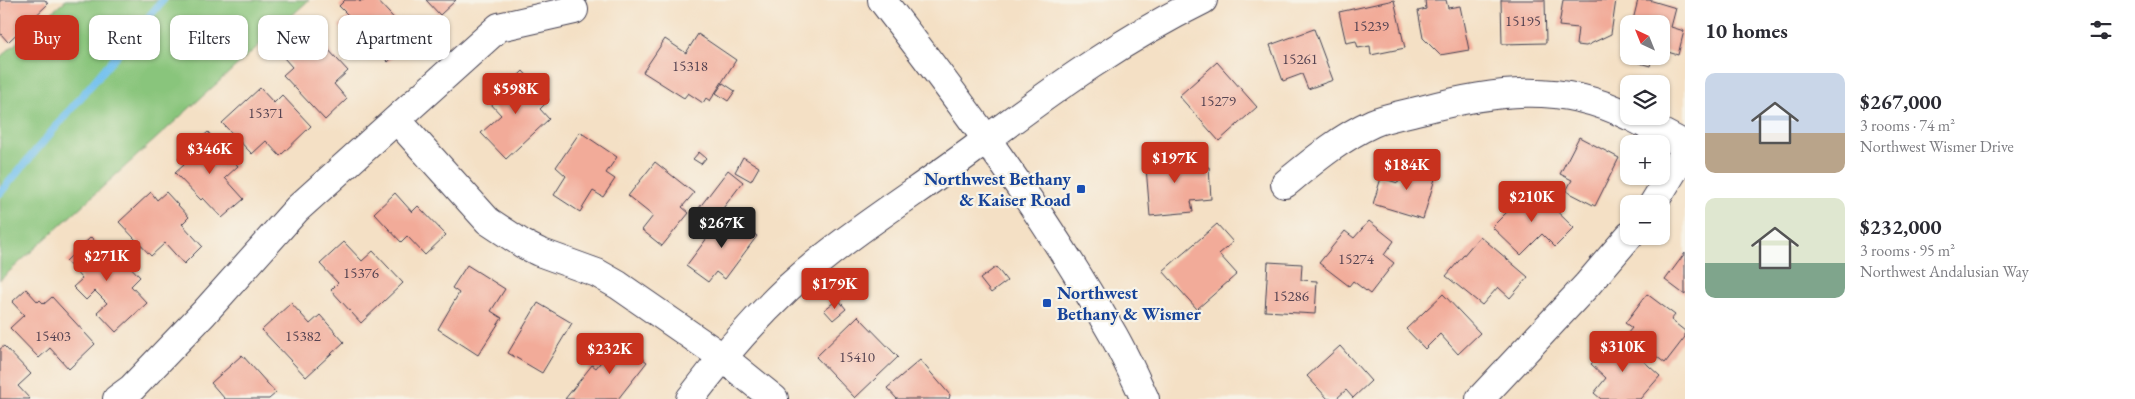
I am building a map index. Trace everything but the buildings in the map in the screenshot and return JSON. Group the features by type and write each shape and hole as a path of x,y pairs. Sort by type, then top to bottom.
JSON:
{"street":[{"path":"882,0 986,140 1082,282 1112,333 1145,399"},
{"path":"690,399 722,357 789,288 822,261 876,219 1083,69 1133,36 1202,0"},
{"path":"130,395 297,209 500,27 574,10"},
{"path":"1285,184 1331,146 1374,123 1463,99 1534,92 1576,96 1620,111"},
{"path":"397,120 488,221 523,244 597,273 618,285 722,357 774,399"},
{"path":"1647,125 1685,144"},
{"path":"1659,195 1685,152"},
{"path":"1480,399 1587,285 1621,245"}],"green space":[{"path":"66,0 309,0 292,15 258,15 258,46 248,55 248,15 170,15 170,60 243,60 0,280 0,57 15,44 15,60 79,60 79,15 49,15"}],"waterway":[{"path":"0,193 163,0"}],"place":[{"name":"Northwest Bethany & Kaiser Road","path":"1081,189"},
{"name":"Northwest Bethany & Wismer","path":"1047,303"}]}
